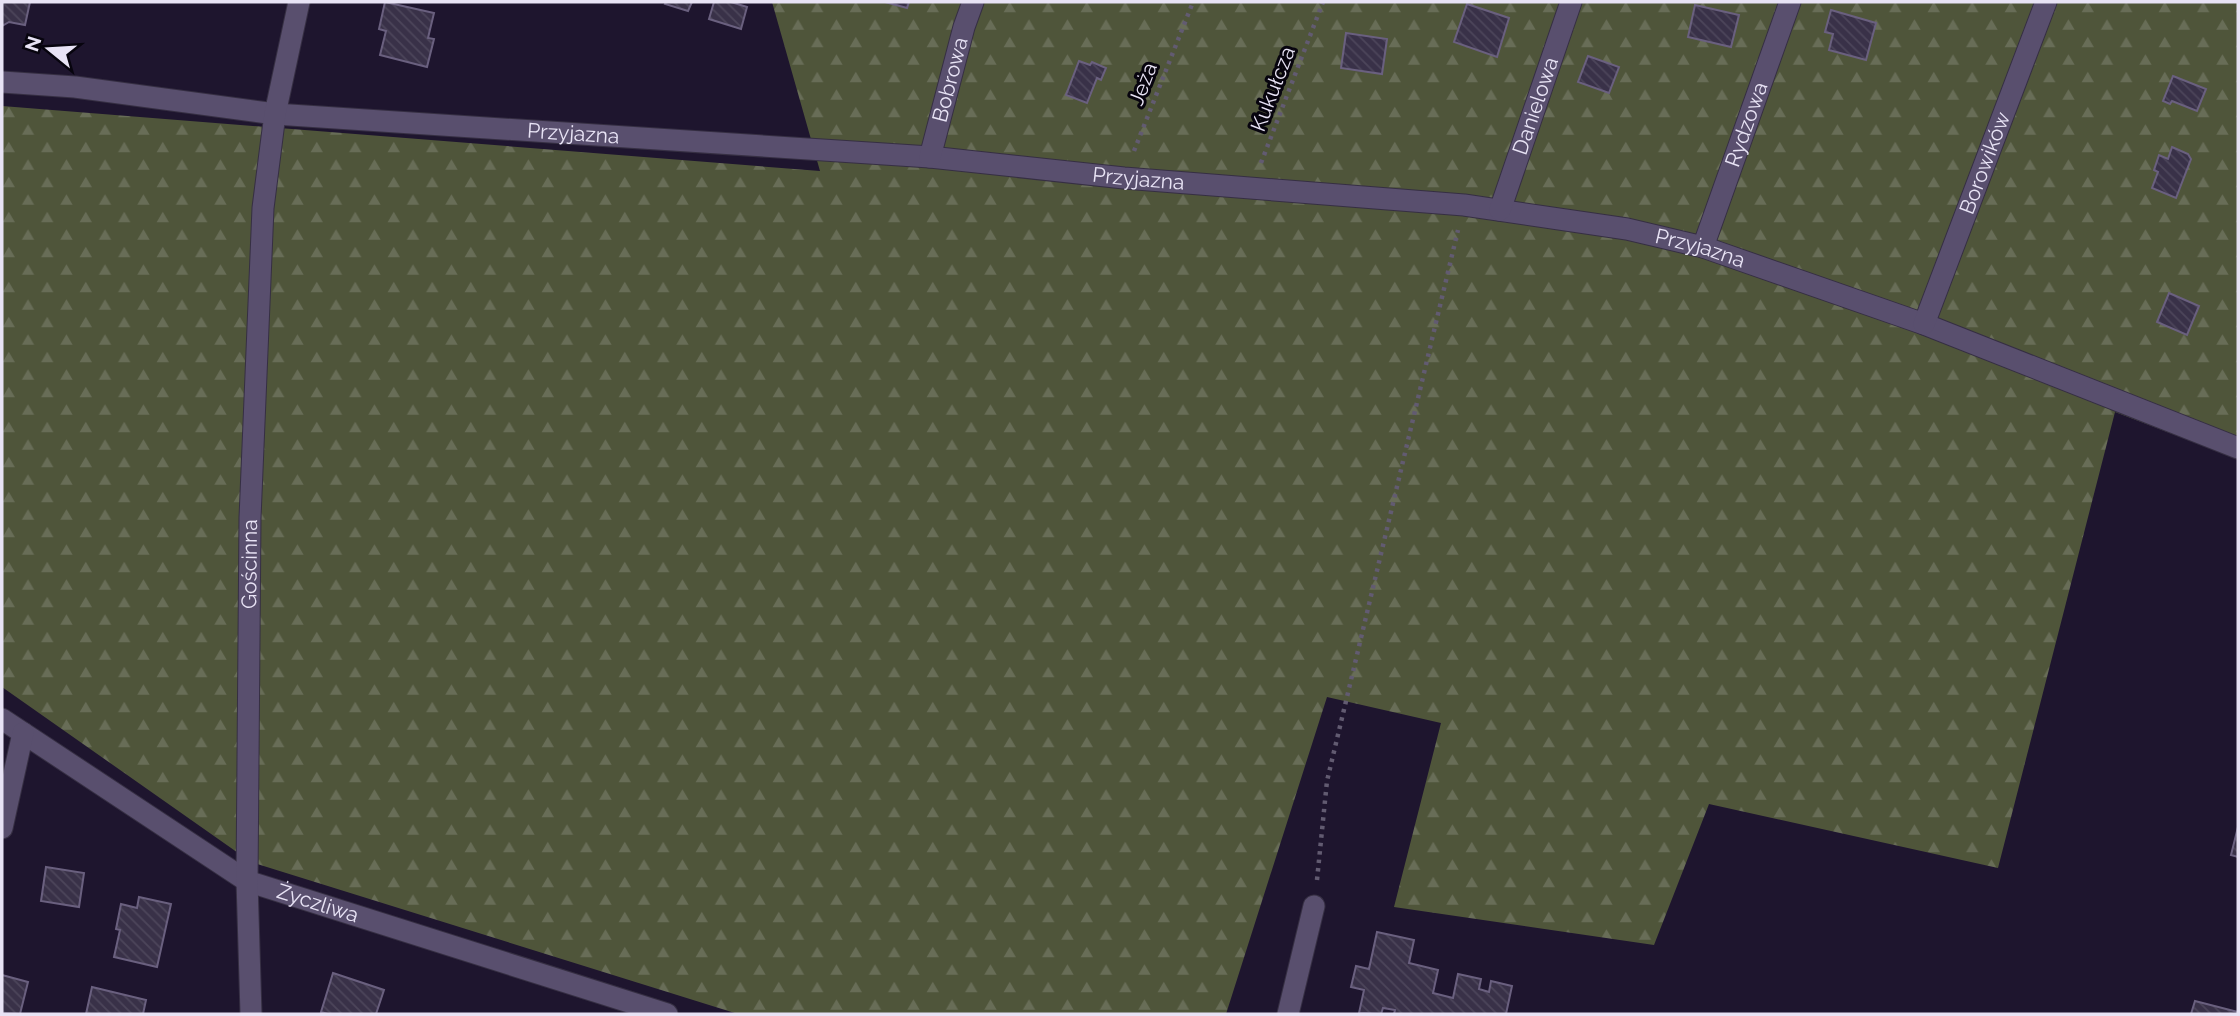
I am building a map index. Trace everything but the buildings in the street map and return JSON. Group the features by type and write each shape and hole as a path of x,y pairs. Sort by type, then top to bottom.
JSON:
{"street":[{"name":"Gościnna","path":"251,1014 247,881 250,518 263,208 275,114 299,2"},
{"name":"Bobrowa","path":"930,157 973,2"},
{"name":"Danielowa","path":"1500,210 1571,2"},
{"name":"Rydzowa","path":"1703,247 1790,2"},
{"name":"Borowików","path":"1924,324 2046,2"},
{"name":"Przyjazna","path":"2,82 75,87 275,114 930,157 1124,178 1464,205 1627,229 1703,247 1924,324 2238,448"},
{"name":"Życzliwa","path":"2,719 247,881 667,1014"},
{"path":"2,828 23,733"},
{"path":"1288,1014 1314,906"}],"path":[{"name":"Jeża","path":"1124,178 1193,2"},
{"name":"Kukułcza","path":"1252,187 1323,2"},
{"path":"1314,906 1327,780 1464,205"}],"green space":[{"path":"772,2 2238,2 2238,459 2115,412 1998,868 1709,804 1654,945 1394,907 1441,723 1327,697 1226,1014 738,1014 251,862 2,687 2,106 820,171"}]}
